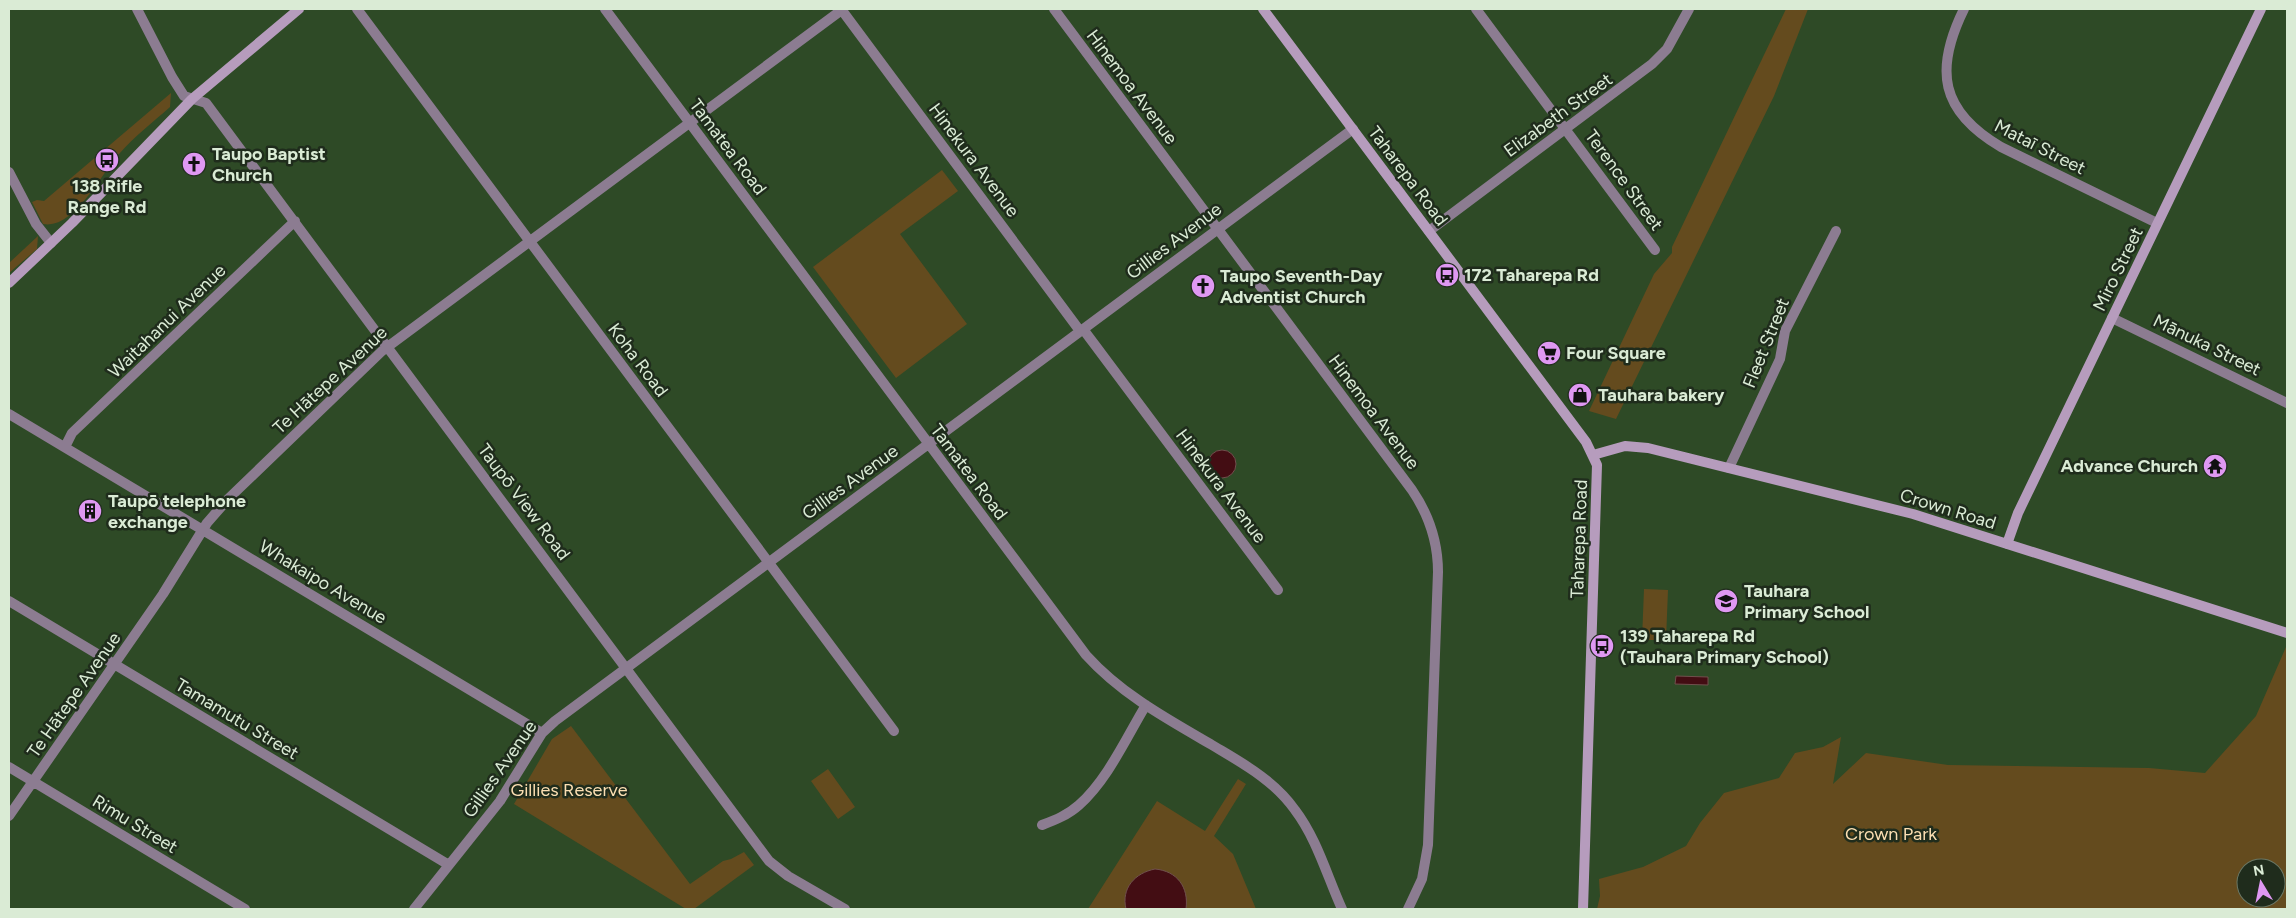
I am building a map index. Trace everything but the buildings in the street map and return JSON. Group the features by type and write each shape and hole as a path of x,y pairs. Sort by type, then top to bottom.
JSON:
{"street":[{"name":"Taupō View Road","path":"137,9 184,96 206,103 769,861 788,876 845,909"},
{"path":"9,283 51,243 192,99 299,9"},
{"name":"Koha Road","path":"357,9 894,731"},
{"name":"Tamatea Road","path":"604,9 1086,655 1112,682 1254,771 1282,794 1296,810 1306,827 1342,909"},
{"name":"Te Hātepe Avenue","path":"9,816 163,594 203,529 228,500 388,346 842,9"},
{"name":"Hinekura Avenue","path":"842,9 1278,590"},
{"name":"Hinemoa Avenue","path":"1054,9 1412,490 1431,526 1436,544 1438,572 1428,845 1422,879 1408,909"},
{"name":"Taharepa Road","path":"1263,9 1586,442 1597,465 1583,909"},
{"name":"Terence Street","path":"1476,9 1655,250"},
{"name":"Elizabeth Street","path":"1429,231 1652,64 1667,49 1689,9"},
{"name":"Mataī Street","path":"1964,9 1952,33 1945,70 1955,106 1966,122 1982,136 2001,147 2158,223"},
{"name":"Miro Street","path":"2008,544 2018,513 2261,9"},
{"name":"Gillies Avenue","path":"414,909 500,801 542,733 626,668 1352,129"},
{"path":"9,172 36,224 51,243"},
{"name":"Waitahanui Avenue","path":"65,447 72,433 295,221"},
{"name":"Fleet Street","path":"1729,468 1780,359 1785,331 1836,231"},
{"name":"Mānuka Street","path":"2112,318 2287,403"},
{"name":"Whakaipo Avenue","path":"9,414 542,733"},
{"name":"Crown Road","path":"1593,455 1613,448 1636,446 1913,514 2287,633"},
{"name":"Tamamutu Street","path":"9,601 448,866"},
{"path":"1042,825 1063,816 1079,806 1097,785 1146,705"},
{"name":"Rimu Street","path":"9,767 245,909"}],"green space":[{"path":"1786,9 1808,9 1774,96 1616,419 1589,411 1654,274 1672,253 1672,247"},
{"path":"171,93 170,107 119,154 76,210 54,224 43,224 32,202 37,200 44,201"},
{"path":"942,170 958,191 900,234 967,324 896,378 813,267"},
{"path":"38,236 37,249 9,273 9,263"},
{"path":"1644,589 1668,590 1666,640 1642,640"},
{"name":"Crown Park","path":"2286,647 2287,909 1597,909 1600,896 1599,879 1643,867 1686,846 1700,823 1724,793 1779,778 1795,753 1823,747 1841,737 1833,784 1866,753 1948,765 2149,768 2205,773 2256,716"},
{"name":"Gillies Reserve","path":"571,726 690,884 723,861 744,852 754,865 694,909 686,909 514,804 552,739"},
{"path":"828,769 855,807 838,819 811,781"},
{"path":"1238,779 1246,784 1214,836 1233,854 1256,909 1088,909 1157,801 1205,831"}],"shaded area":[{"path":"1222,450 1232,454 1236,464 1232,474 1222,478 1212,474 1208,464 1212,454"},
{"path":"1676,676 1708,677 1708,685 1675,684"},
{"path":"1155,869 1170,873 1180,881 1186,894 1186,909 1126,909 1126,894 1131,883 1141,874"}],"place":[{"name":"138 Rifle Range Rd","path":"107,160"},
{"name":"Taupo Baptist Church","path":"194,164"},
{"name":"172 Taharepa Rd","path":"1447,275"},
{"name":"Taupo Seventh-Day Adventist Church","path":"1203,286"},
{"name":"Four Square","path":"1549,353"},
{"name":"Tauhara bakery","path":"1580,395"},
{"name":"Advance Church","path":"2215,466"},
{"name":"Taupō telephone exchange","path":"90,511"},
{"name":"Tauhara Primary School","path":"1726,601"},
{"name":"139 Taharepa Rd (Tauhara Primary School)","path":"1602,646"}]}
